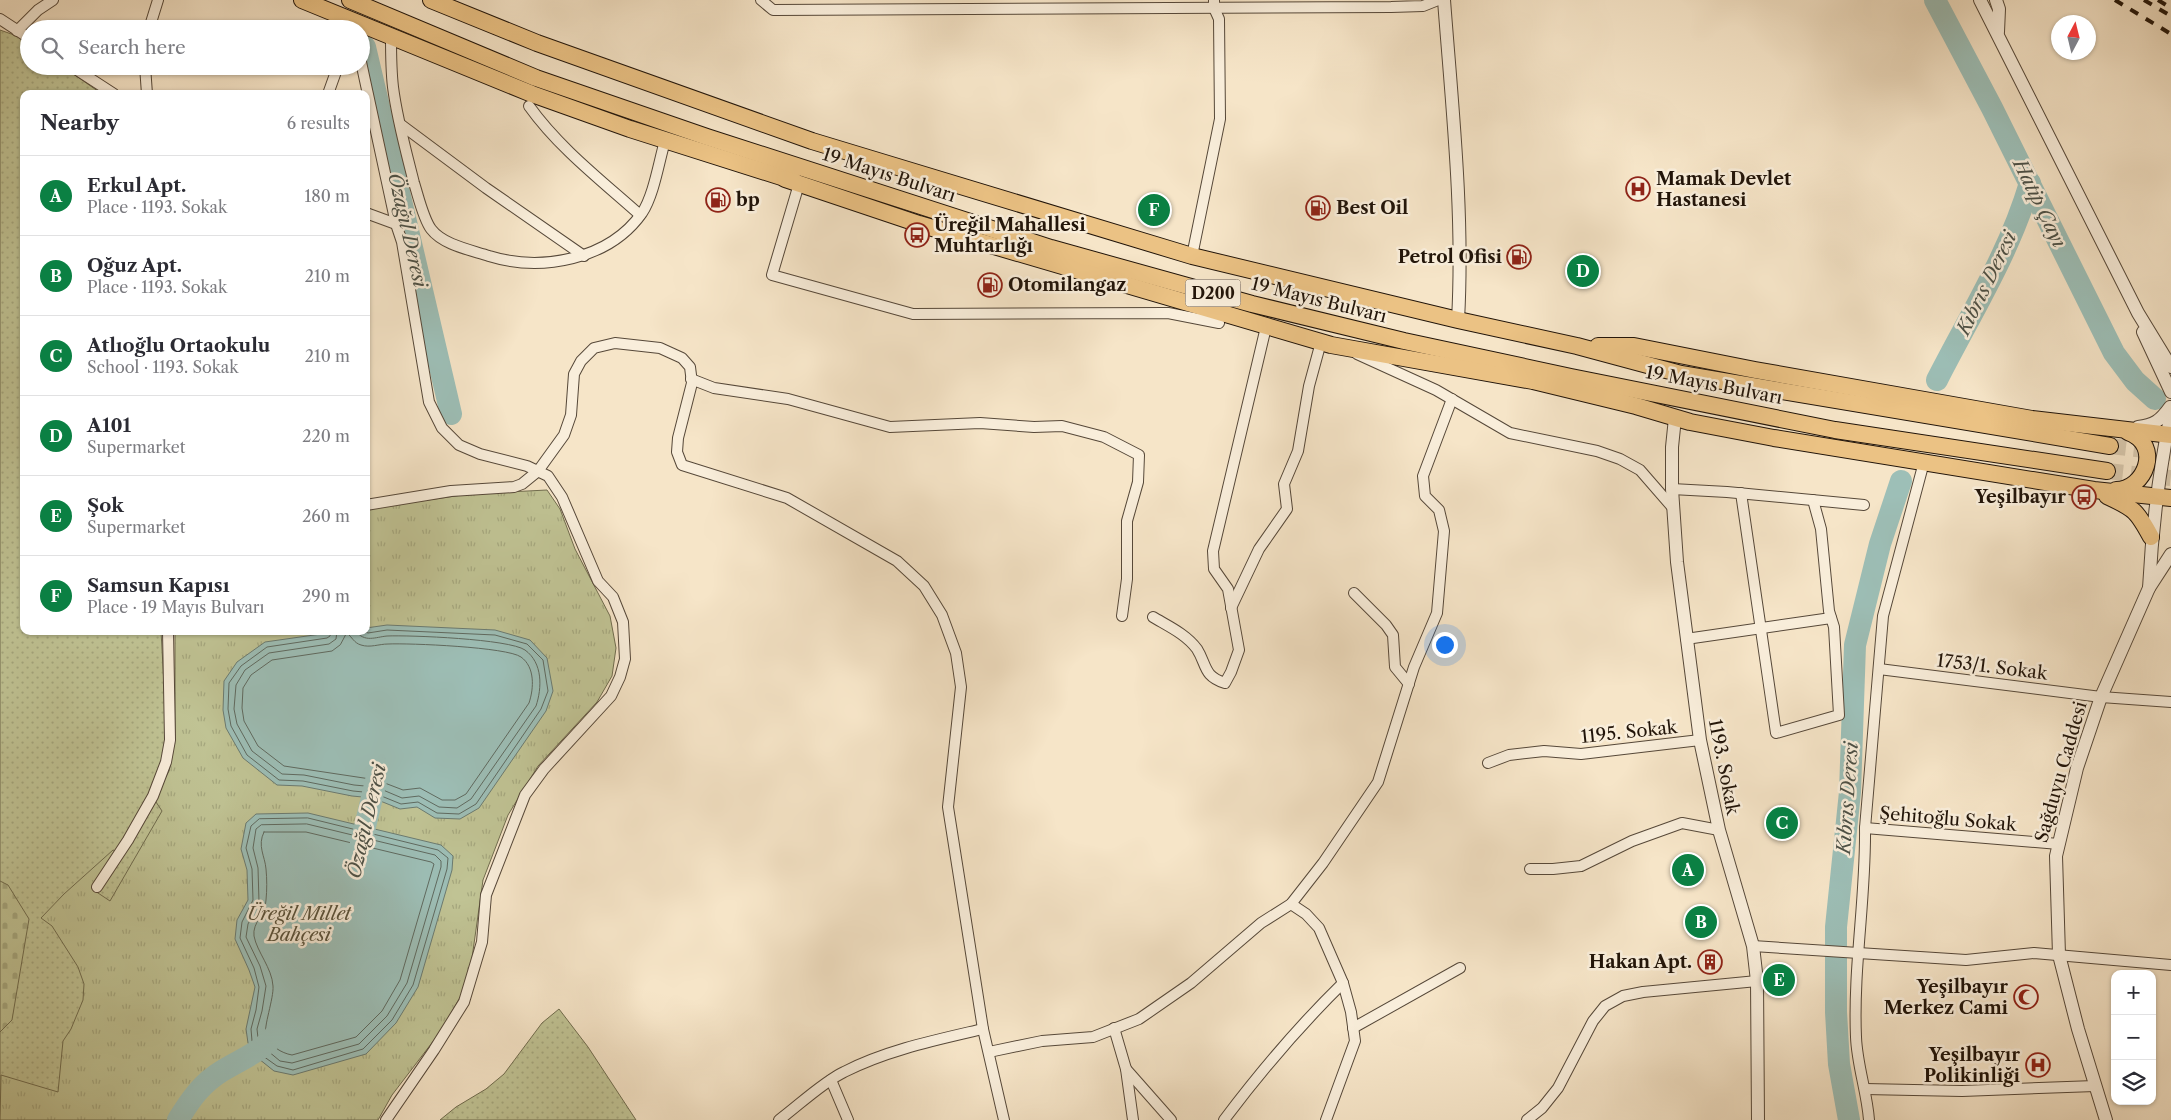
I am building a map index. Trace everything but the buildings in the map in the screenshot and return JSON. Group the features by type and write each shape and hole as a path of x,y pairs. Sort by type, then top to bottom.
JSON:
{"highway":[{"path":"302,0 339,20"},
{"name":"19 Mayıs Bulvarı","path":"350,0 536,78 706,137 1051,248 1252,304 1404,342 1835,430 2107,471"},
{"name":"19 Mayıs Bulvarı","path":"431,0 537,43 812,141 1192,256 1458,320 1577,346 1681,374 2110,446"},
{"path":"370,32 391,38 524,91 919,224 1266,327 1340,347 1533,381 1675,418 1774,438 2094,490 2164,497"},
{"path":"792,181 912,203"},
{"path":"1577,346 1634,346 1755,370 2032,419 2168,435"},
{"path":"2094,490 2122,490 2135,484 2146,466 2147,447 2139,436 2120,429"},
{"path":"2094,490 2131,507 2139,514 2151,537"}],"street":[{"path":"28,20 38,10 53,0"},
{"path":"152,20 158,0"},
{"path":"761,0 774,10 1214,4 1393,3 1423,6 1438,0"},
{"path":"1444,0 1456,171 1460,278 1458,320"},
{"path":"1980,0 1998,32 2138,313 2171,367"},
{"path":"1996,0 1998,32"},
{"path":"1192,256 1220,119 1219,19 1214,4"},
{"path":"0,19 20,33"},
{"path":"17,31 20,28"},
{"path":"391,38 393,87 400,124 419,198 431,229 447,241 510,262 543,264 584,256 618,238 640,215 652,189 665,140"},
{"path":"85,75 108,90"},
{"path":"146,75 147,90"},
{"path":"329,90 335,75"},
{"path":"364,75 367,90"},
{"path":"370,104 396,224 402,242 429,402 442,428 459,445 480,454 527,466 548,476 562,497 595,575 612,597 623,622 625,659 620,677 611,696 544,769 524,795 486,895 482,942 464,1002 386,1120"},
{"path":"529,106 539,120 560,141 640,215"},
{"path":"400,124 486,188 584,256"},
{"path":"792,181 772,275 913,314 1168,313 1219,323"},
{"path":"370,214 396,224"},
{"path":"2138,313 2145,339 2171,392"},
{"path":"1153,617 1181,633 1197,649 1206,670 1216,680 1225,683 1239,650 1228,589 1214,569 1213,551 1266,327"},
{"path":"1231,608 1259,549 1287,509 1284,484 1298,451 1309,386 1321,342"},
{"path":"370,504 451,490 514,487 522,484 538,471 564,435 571,415 574,374 581,361 594,348 615,343 660,348 682,358 690,368 692,383 678,438 677,452 682,465 787,498 897,560 924,586 942,615 956,653 961,687 948,807 983,1030 1004,1120"},
{"path":"1340,347 1436,390 1510,433 1597,451 1620,458 1640,470 1673,508"},
{"path":"691,379 714,388 788,399 890,427 980,423 1034,427 1062,426 1104,437 1139,455 1138,482 1127,521 1127,579 1122,616"},
{"path":"989,1052 1042,1041 1093,1037 1139,1019 1191,984 1260,923 1291,904 1323,863 1378,782 1409,684 1437,613 1444,531 1439,510 1425,496 1423,476 1452,399"},
{"path":"2120,429 2153,425 2161,419 2171,405"},
{"path":"2149,588 2151,537 2164,497 2161,461 2168,435 2171,413"},
{"name":"1193. Sokak","path":"1675,418 1672,447 1672,489 1677,562 1700,740 1719,830 1753,946 1757,981 1758,1120"},
{"path":"1868,1120 1865,1089 1856,1038 1858,954 1866,853 1865,828 1883,616 1924,462"},
{"path":"1672,489 1741,493 1864,505"},
{"path":"1741,493 1776,732 1839,715 1835,634 1831,618 1821,529 1813,500"},
{"path":"2149,588 2171,554"},
{"name":"Sağduyu Caddesi","path":"2106,1120 2078,1029 2059,956 2056,856 2077,768 2101,697 2149,588"},
{"path":"1354,593 1386,625 1393,636 1394,667 1409,684"},
{"path":"1686,640 1831,618"},
{"path":"97,887 143,813 166,762 170,740 168,635"},
{"name":"1753/1. Sokak","path":"1879,669 2101,697 2171,702"},
{"name":"1195. Sokak","path":"1488,764 1508,755 1544,751 1581,754 1700,740"},
{"path":"1530,869 1581,866 1632,841 1682,823 1719,830"},
{"name":"Şehitoğlu Sokak","path":"1865,828 2059,844"},
{"path":"1291,904 1306,914 1319,928 1342,983 1351,1012 1355,1041 1326,1120"},
{"path":"1753,946 1966,960 2034,953 2171,965"},
{"path":"1353,1028 1460,968"},
{"path":"1527,1120 1542,1108 1558,1088 1592,1021 1605,1006 1623,996 1643,992 1757,981"},
{"path":"1224,1120 1294,1031 1342,983"},
{"path":"1114,1028 1126,1069 1133,1120"},
{"path":"779,1120 842,1072 880,1057 935,1040 983,1030"},
{"path":"1126,1069 1171,1120"},
{"path":"831,1080 848,1120"},
{"path":"1865,1089 1962,1091 2095,1086"}],"green space":[{"path":"0,30 20,38 20,75 75,75 96,90 20,90 20,635 161,635 167,739 162,781 217,1022 0,1120"},
{"name":"Üreğil Millet Bahçesi","path":"547,490 560,509 575,549 610,616 616,648 612,676 597,702 538,766 508,815 483,880 471,965 463,992 441,1031 392,1095 378,1120 0,1120 1,1075 58,1092 63,1041 71,1029 83,1000 84,984 78,967 52,926 41,918 64,894 113,850 116,851 92,889 110,901 162,811 154,799 169,771 175,736 175,635 370,635 370,508 469,494"},
{"path":"0,881 8,885 29,919 12,1020 0,1032"},
{"path":"559,1009 588,1047 636,1120 440,1120 456,1107 486,1089 504,1074 542,1023"}],"water":[{"path":"387,625 495,630 530,640 547,658 553,691 546,711 479,808 460,819 435,818 417,807 400,809 373,798 352,796 302,786 277,785 243,758 226,728 223,710 224,681 237,662 265,642 314,635 370,635 370,627"},
{"path":"308,813 441,845 453,856 452,870 418,987 396,1023 366,1054 293,1075 274,1071 259,1059 248,1043 246,1029 255,987 235,939 237,920 248,900 247,870 241,849 246,823 256,814"}],"waterway":[{"name":"Hatip Çayı","path":"1935,0 1992,108 2114,353 2135,381 2155,399"},
{"name":"Özağıl Deresi","path":"370,68 451,414"},
{"name":"Kıbrıs Deresi","path":"1937,380 2000,259 2030,183"},
{"name":"Kıbrıs Deresi","path":"1849,1120 1839,1064 1836,1012 1836,927 1850,792 1855,645 1880,544 1901,481"},
{"name":"Özağıl Deresi","path":"358,856 379,768"},
{"name":"Özağıl Deresi","path":"178,1120 192,1099 208,1081 258,1050 277,1033"}],"tunnel":[{"path":"2110,446 2171,453"},
{"path":"2107,471 2171,478"}],"railway":[{"path":"2115,0 2171,34"},
{"path":"2144,0 2171,16"},
{"path":"2158,0 2171,8"}],"place":[{"name":"Mamak Devlet Hastanesi","path":"1638,189"},
{"name":"bp","path":"718,200"},
{"name":"Best Oil","path":"1318,208"},
{"name":"Samsun Kapısı","path":"1154,210"},
{"name":"Üreğil Mahallesi Muhtarlığı","path":"917,235"},
{"name":"Petrol Ofisi","path":"1519,257"},
{"name":"A101","path":"1583,271"},
{"name":"Otomilangaz","path":"990,285"},
{"name":"Yeşilbayır","path":"2084,497"},
{"name":"Atlıoğlu Ortaokulu","path":"1782,823"},
{"name":"Erkul Apt.","path":"1688,870"},
{"name":"Oğuz Apt.","path":"1701,922"},
{"name":"Hakan Apt.","path":"1710,962"},
{"name":"Şok","path":"1779,980"},
{"name":"Yeşilbayır Merkez Cami","path":"2026,997"},
{"name":"Yeşilbayır Polikinliği","path":"2038,1065"}]}
